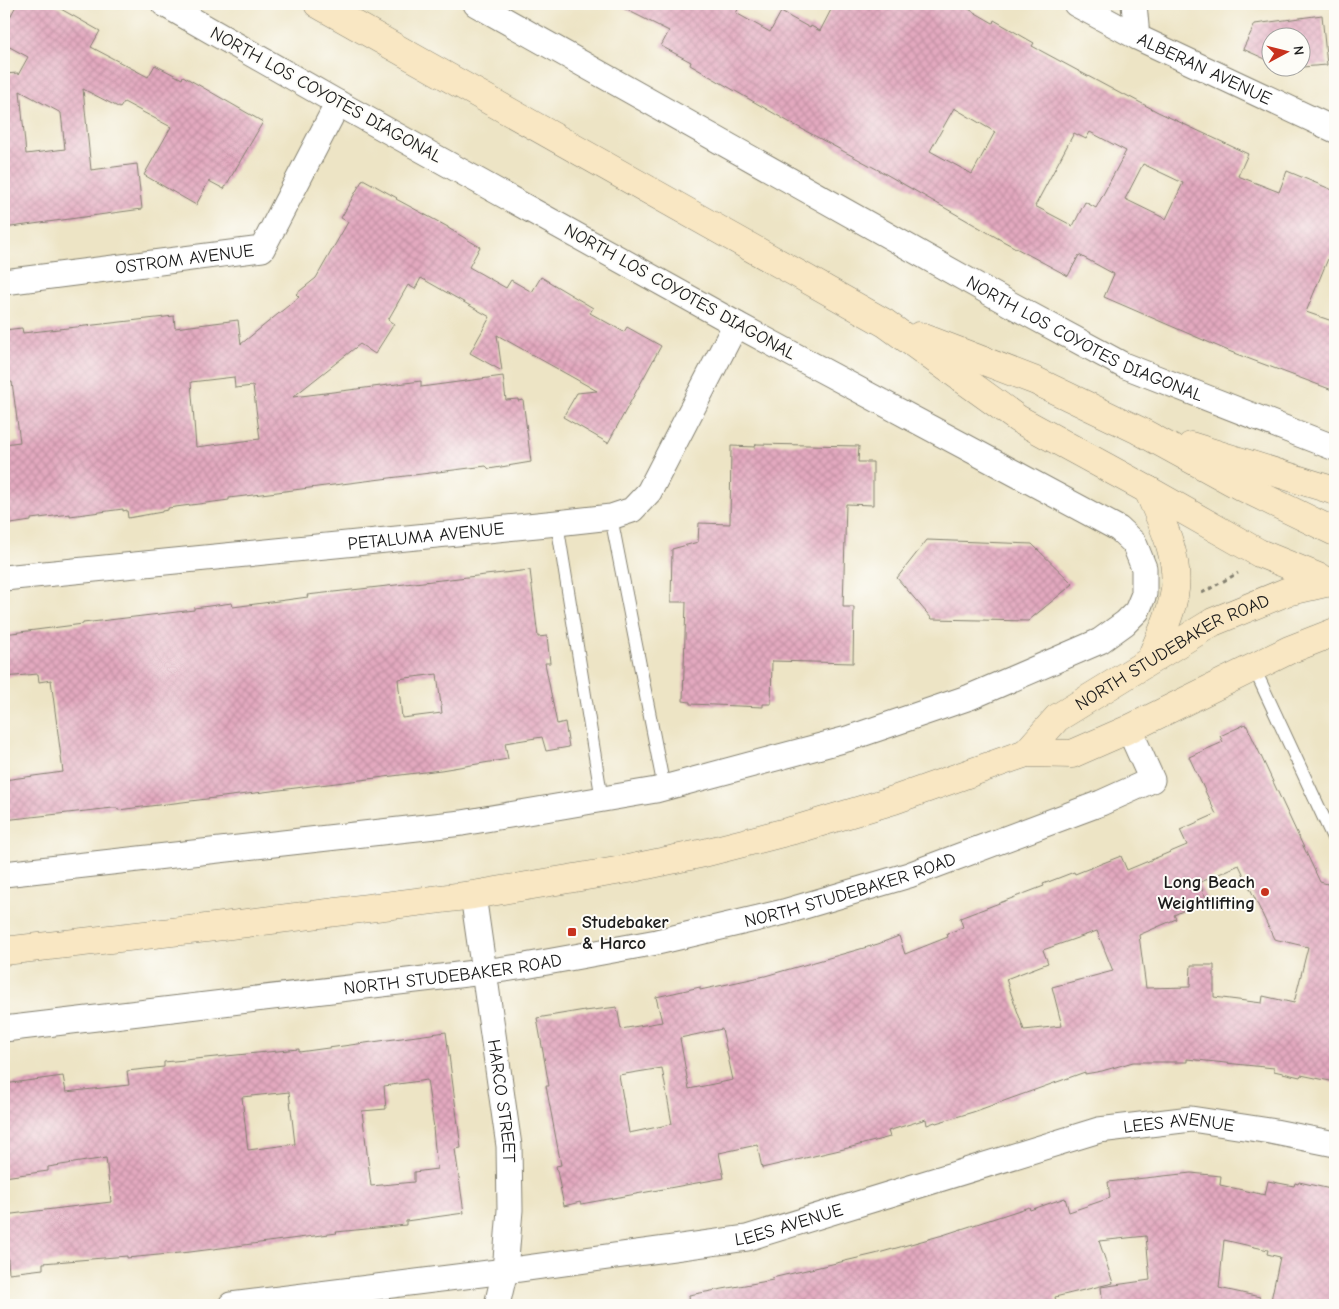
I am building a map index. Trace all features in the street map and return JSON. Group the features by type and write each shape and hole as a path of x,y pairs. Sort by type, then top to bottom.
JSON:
{"main road":[{"path":"318,4 886,323 1018,420 1148,490 1259,553 1333,582"},
{"path":"886,323 1036,380 1138,430 1242,487 1335,532"},
{"path":"1138,430 1335,491"},
{"path":"1148,490 1169,544 1175,570 1175,590 1151,658"},
{"name":"NORTH STUDEBAKER ROAD","path":"1026,753 1057,718 1151,658 1212,622 1286,592 1333,582"},
{"name":"NORTH STUDEBAKER ROAD","path":"4,951 473,895 628,869 704,853 798,829 894,800 1026,753 1072,754 1129,729 1290,650 1335,632"}],"street":[{"name":"NORTH LOS COYOTES DIAGONAL","path":"164,4 736,324 1119,529 1134,543 1144,568 1144,594 1137,611 1125,623 1100,641 970,697 847,739 664,788"},
{"name":"NORTH LOS COYOTES DIAGONAL","path":"476,4 1010,304 1123,365 1335,448"},
{"name":"ALBERAN AVENUE","path":"1076,4 1137,37 1335,130"},
{"path":"1134,4 1137,37"},
{"name":"OSTROM AVENUE","path":"4,282 262,249 338,103"},
{"name":"PETALUMA AVENUE","path":"4,578 557,523 611,517 632,510 650,492 736,324"},
{"name":"NORTH STUDEBAKER ROAD","path":"4,1029 525,966 657,942 784,912 909,875 1102,803 1152,780 1129,729"},
{"path":"4,874 462,823 664,788"},
{"name":"HARCO STREET","path":"473,895 509,1146 510,1210 505,1271 497,1305"},
{"name":"LEES AVENUE","path":"231,1305 505,1271 747,1238 1100,1130 1191,1119 1270,1131 1335,1144"}],"lane":[{"path":"611,517 664,788"},
{"path":"557,523 602,800"},
{"path":"1254,668 1335,842"}],"path":[{"path":"1200,594 1241,571"}],"building":[{"path":"17,4 52,4 100,31 91,47 148,77 155,65 182,79 183,76 263,122 224,189 209,181 196,205 144,175 171,127 124,102 120,108 83,89 91,170 137,164 142,209 4,228 4,74 18,73 18,75 28,57 4,44 4,28","holes":["20,91 61,113 65,149 26,154"]},
{"path":"615,4 741,4 736,13 770,32 781,12 810,28 811,26 820,31 834,4 960,4 993,23 994,20 1034,43 1032,46 1123,95 1248,154 1238,176 1279,192 1287,171 1335,191 1335,256 1330,254 1306,312 1335,322 1335,391 1231,352 1104,297 1114,274 1079,255 1068,276 1001,240 690,65 691,62 661,46 669,31","holes":["954,108 995,132 972,174 930,151","1090,132 1126,151 1096,208 1085,202 1073,226 1035,206 1074,133 1086,139","1143,164 1183,183 1166,219 1125,199"]},
{"path":"1322,15 1327,65 1312,66 1312,28 1262,28 1262,58 1243,49 1255,24"},
{"path":"363,179 480,247 469,267 506,288 511,280 532,292 541,277 593,308 590,313 624,332 627,327 661,346 608,443 563,417 577,393 597,391 497,335 502,371 470,353 490,317 421,278 415,289 408,285 388,320 394,324 375,354 360,344 293,397 421,381 421,387 503,376 506,400 523,400 531,462 489,469 486,466 229,498 229,500 168,508 168,510 162,512 128,518 127,510 123,511 123,509 31,519 31,521 4,525 4,444 20,442 12,382 4,383 4,330 22,328 23,333 174,316 175,328 238,320 241,344 299,297 296,294 316,278 348,222 341,218","holes":["234,377 235,388 253,386 260,439 196,447 191,382"]},
{"path":"756,444 859,446 858,462 873,462 873,505 846,504 843,607 854,607 853,663 772,661 771,704 763,704 763,707 690,704 690,702 683,701 686,602 671,602 672,549 698,542 699,523 730,524 731,446 755,447"},
{"path":"927,540 1032,544 1073,584 1028,621 932,619 897,578"},
{"path":"530,570 538,637 547,636 550,663 545,663 557,724 565,722 569,747 546,751 542,737 505,743 508,759 441,770 118,810 113,808 4,820 4,780 63,772 51,680 39,682 38,674 4,677 4,634 194,610 194,608 232,603 233,607 308,597 307,595","holes":["437,674 442,713 402,718 398,679"]},
{"path":"1246,724 1320,882 1335,886 1335,1082 1301,1075 1300,1077 1274,1071 1274,1068 1187,1059 1187,1062 1133,1062 1102,1071 1085,1074 1085,1072 973,1112 936,1123 927,1125 926,1119 888,1131 890,1137 844,1149 762,1168 757,1145 719,1153 724,1178 564,1206 556,1166 561,1165 546,1086 549,1086 537,1018 617,1007 621,1029 662,1022 656,997 765,976 878,944 899,936 905,954 948,937 947,934 963,927 960,918 1044,886 1043,884 1074,872 1075,874 1121,856 1127,870 1187,845 1180,830 1216,814 1189,757 1223,742 1220,736","holes":["1239,865 1274,939 1308,947 1294,1003 1263,996 1262,1003 1214,997 1214,965 1191,965 1190,987 1146,988 1139,935 1176,919 1174,915 1207,900 1199,883","1097,931 1113,971 1052,987 1062,1026 1024,1030 1006,979 1048,963 1043,950","722,1029 733,1080 689,1089 680,1038","662,1068 672,1124 629,1133 619,1075"]},
{"path":"446,1032 461,1148 455,1149 464,1213 406,1221 406,1225 336,1232 190,1252 43,1263 43,1269 9,1273 4,1215 111,1202 106,1158 48,1167 48,1171 4,1177 4,1084 63,1076 66,1092 129,1085 127,1071 164,1067 164,1062 299,1049 299,1052","holes":["427,1080 434,1128 437,1169 414,1172 414,1182 371,1186 362,1111 386,1109 384,1086","289,1092 295,1144 248,1150 242,1097"]},
{"path":"1191,1173 1221,1176 1220,1185 1265,1195 1268,1181 1294,1186 1295,1183 1298,1184 1299,1182 1335,1190 1335,1305 1270,1305 1280,1257 1267,1254 1268,1250 1224,1240 1219,1288 1260,1297 1259,1305 1103,1305 1101,1287 1150,1280 1146,1236 1099,1241 1113,1283 1055,1297 1057,1305 690,1305 689,1295 773,1280 772,1278 875,1254 943,1235 1029,1207 1030,1210 1065,1198 1069,1212 1110,1198 1108,1182"}],"place":[{"name":"Long Beach Weightlifting","path":"1265,892"},
{"name":"Studebaker & Harco","path":"572,932"}]}
